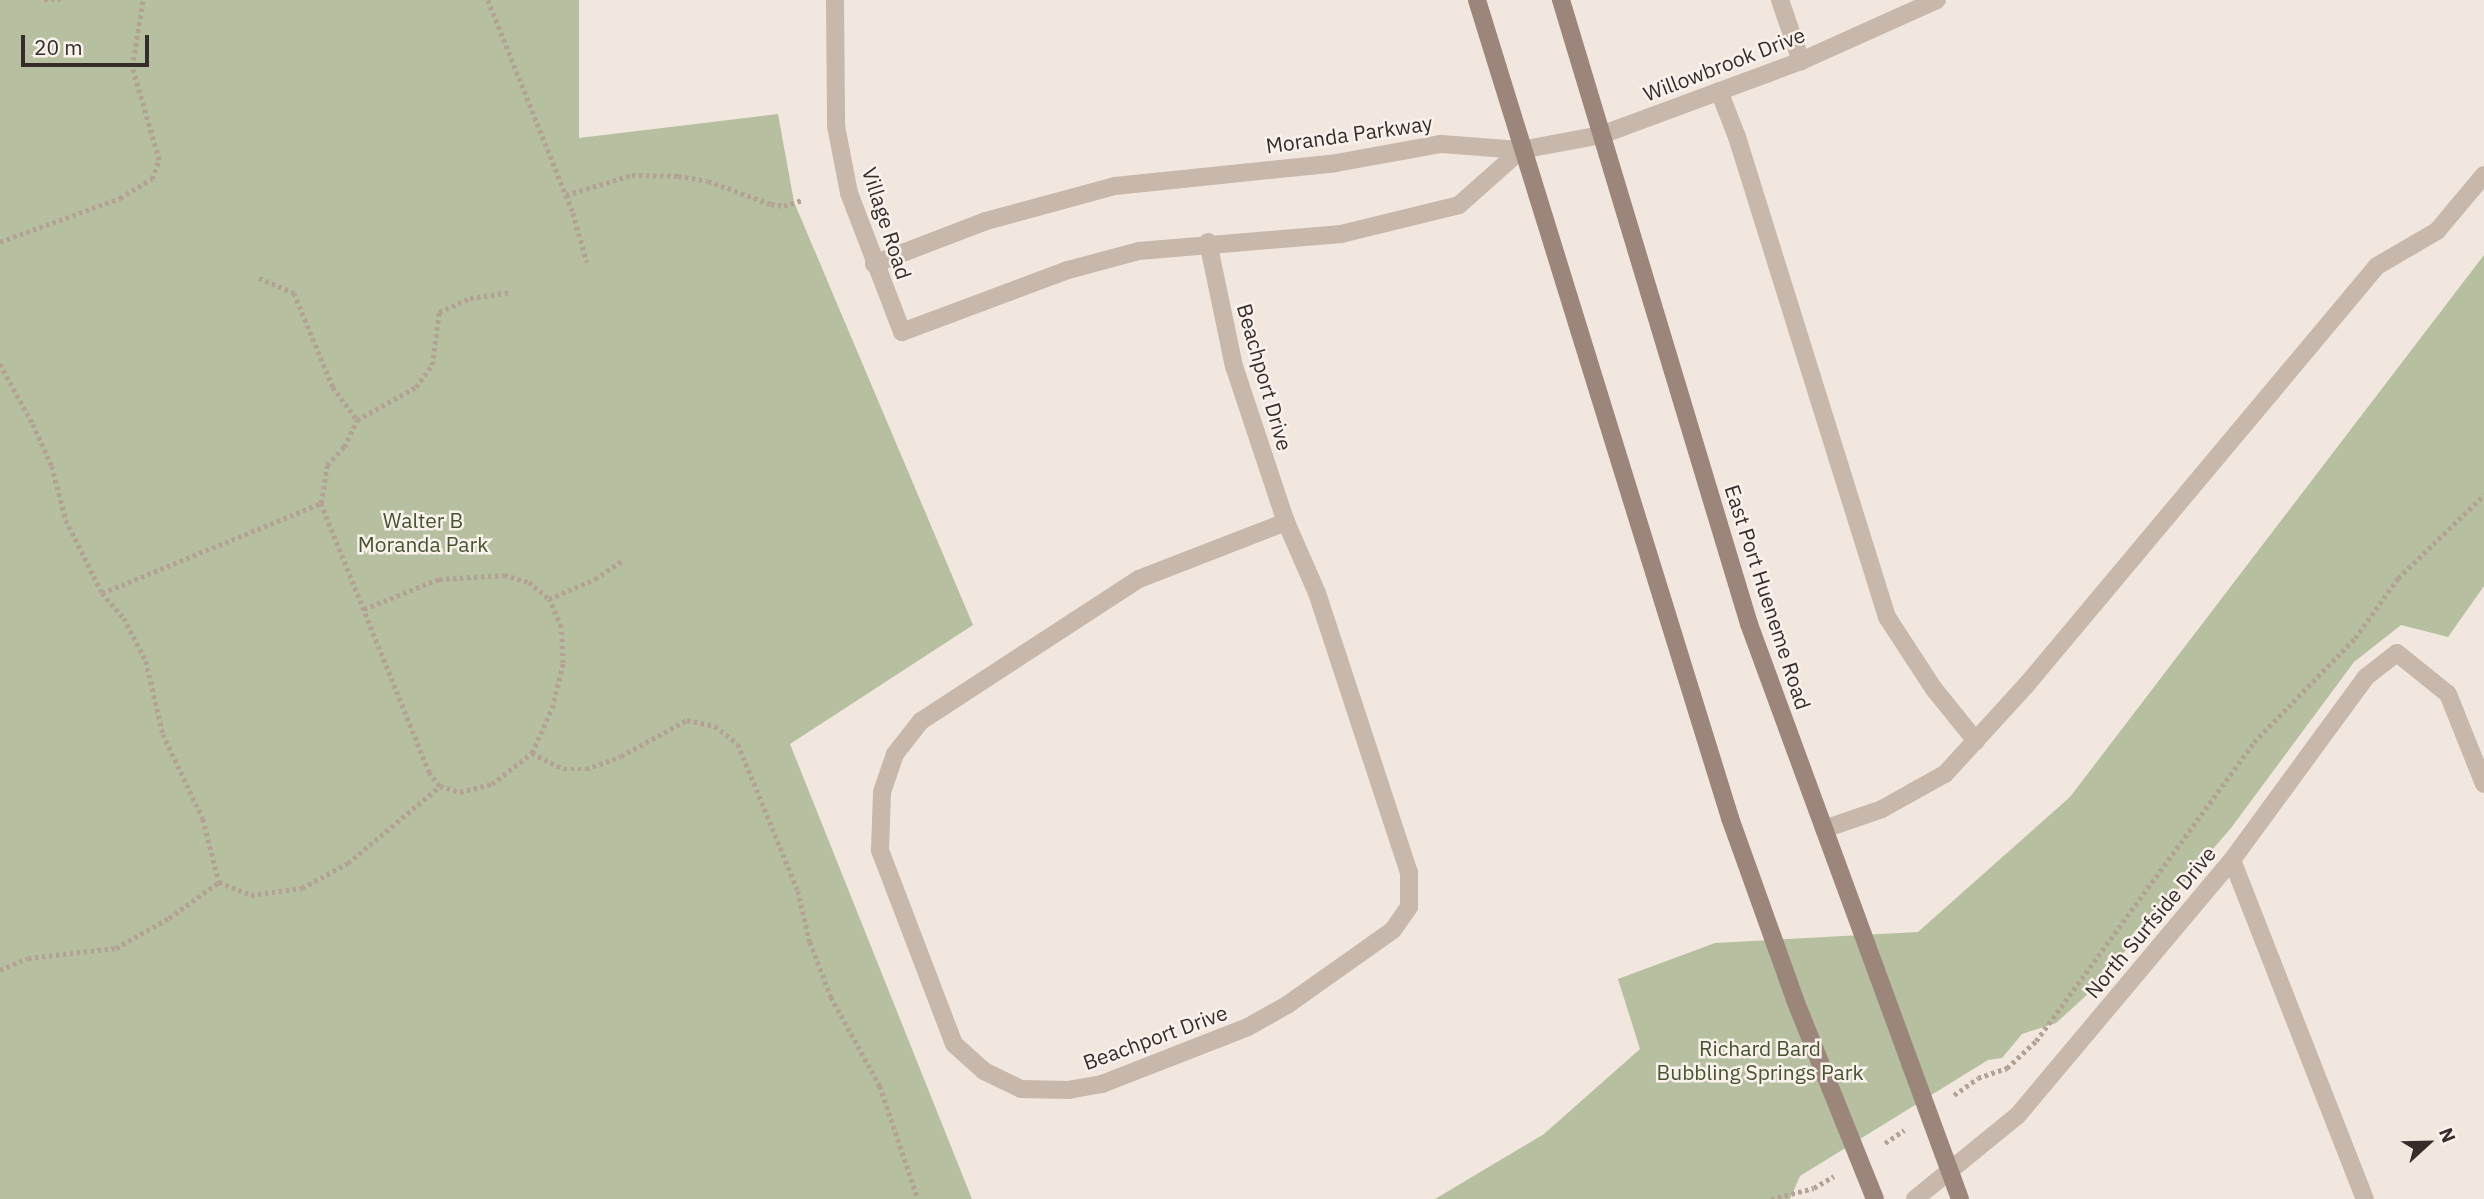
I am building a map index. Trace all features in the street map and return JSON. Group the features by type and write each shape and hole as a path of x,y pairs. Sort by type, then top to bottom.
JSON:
{"main road":[{"path":"1477,0 1521,150 1730,818 1875,1199"},
{"name":"East Port Hueneme Road","path":"1561,0 1749,624 1960,1199"}],"street":[{"name":"Village Road","path":"835,0 836,126 849,193 902,332 1068,270 1139,251 1208,242"},
{"path":"1780,0 1801,61"},
{"name":"Willowbrook Drive","path":"1521,150 1601,135 1801,61 1937,0"},
{"path":"1719,91 1737,137 1887,617 1934,689 1976,741"},
{"name":"Moranda Parkway","path":"874,264 985,221 1115,186 1336,163 1441,144 1521,150"},
{"path":"1208,242 1341,234 1433,213 1459,205 1521,150"},
{"path":"1824,829 1882,809 1945,774 1976,741 2377,266 2437,231 2484,175"},
{"name":"Beachport Drive","path":"1208,242 1234,366 1286,522 1317,593 1409,872 1409,907 1393,930 1287,1005 1248,1027 1102,1084 1069,1090 1021,1089 984,1071 954,1044 880,850 882,792 895,754 920,721 1139,579 1286,522"},
{"name":"North Surfside Drive","path":"1915,1199 2018,1115 2232,860 2366,677 2397,653 2448,694 2484,784"},
{"path":"2232,860 2365,1199"}],"path":[{"path":"44,0 62,0"},
{"path":"0,242 120,198 152,179 159,160 132,67 143,0"},
{"path":"488,0 566,195 587,262"},
{"path":"566,195 632,175 708,181 771,204 784,206 802,200"},
{"path":"259,278 294,293 333,387 357,420"},
{"path":"364,610 439,579 504,575 529,582 549,598 561,627 563,663 552,708 532,753 492,784 460,792 440,786 429,772 364,610 321,502 327,465 344,447 357,420 416,387 432,365 439,312 470,298 511,292"},
{"path":"0,364 38,435 66,520 102,593 124,618 146,661 163,734 204,819 219,882"},
{"path":"1770,1199 1814,1188 1978,1078 2007,1068 2036,1041 2254,742 2355,638 2399,578 2484,495"},
{"path":"102,593 321,502"},
{"path":"549,598 595,579 623,560"},
{"path":"532,753 564,769 586,769 621,756 687,720 715,726 738,744 798,891 810,942 831,997 880,1086 918,1199"},
{"path":"219,882 251,895 302,888 348,863 440,786"},
{"path":"0,970 28,958 116,948 169,918 219,882"}],"green space":[{"name":"Walter B Moranda Park","path":"0,0 579,0 579,138 778,114 794,202 973,625 790,744 972,1199 0,1199"},
{"name":"Richard Bard Bubbling Springs Park","path":"2484,255 2484,586 2448,637 2401,625 2354,662 2231,828 2089,993 2056,1023 2022,1034 2002,1058 1988,1060 1800,1176 1790,1199 1435,1199 1544,1134 1640,1049 1618,979 1715,943 1918,932 2070,797"}]}
